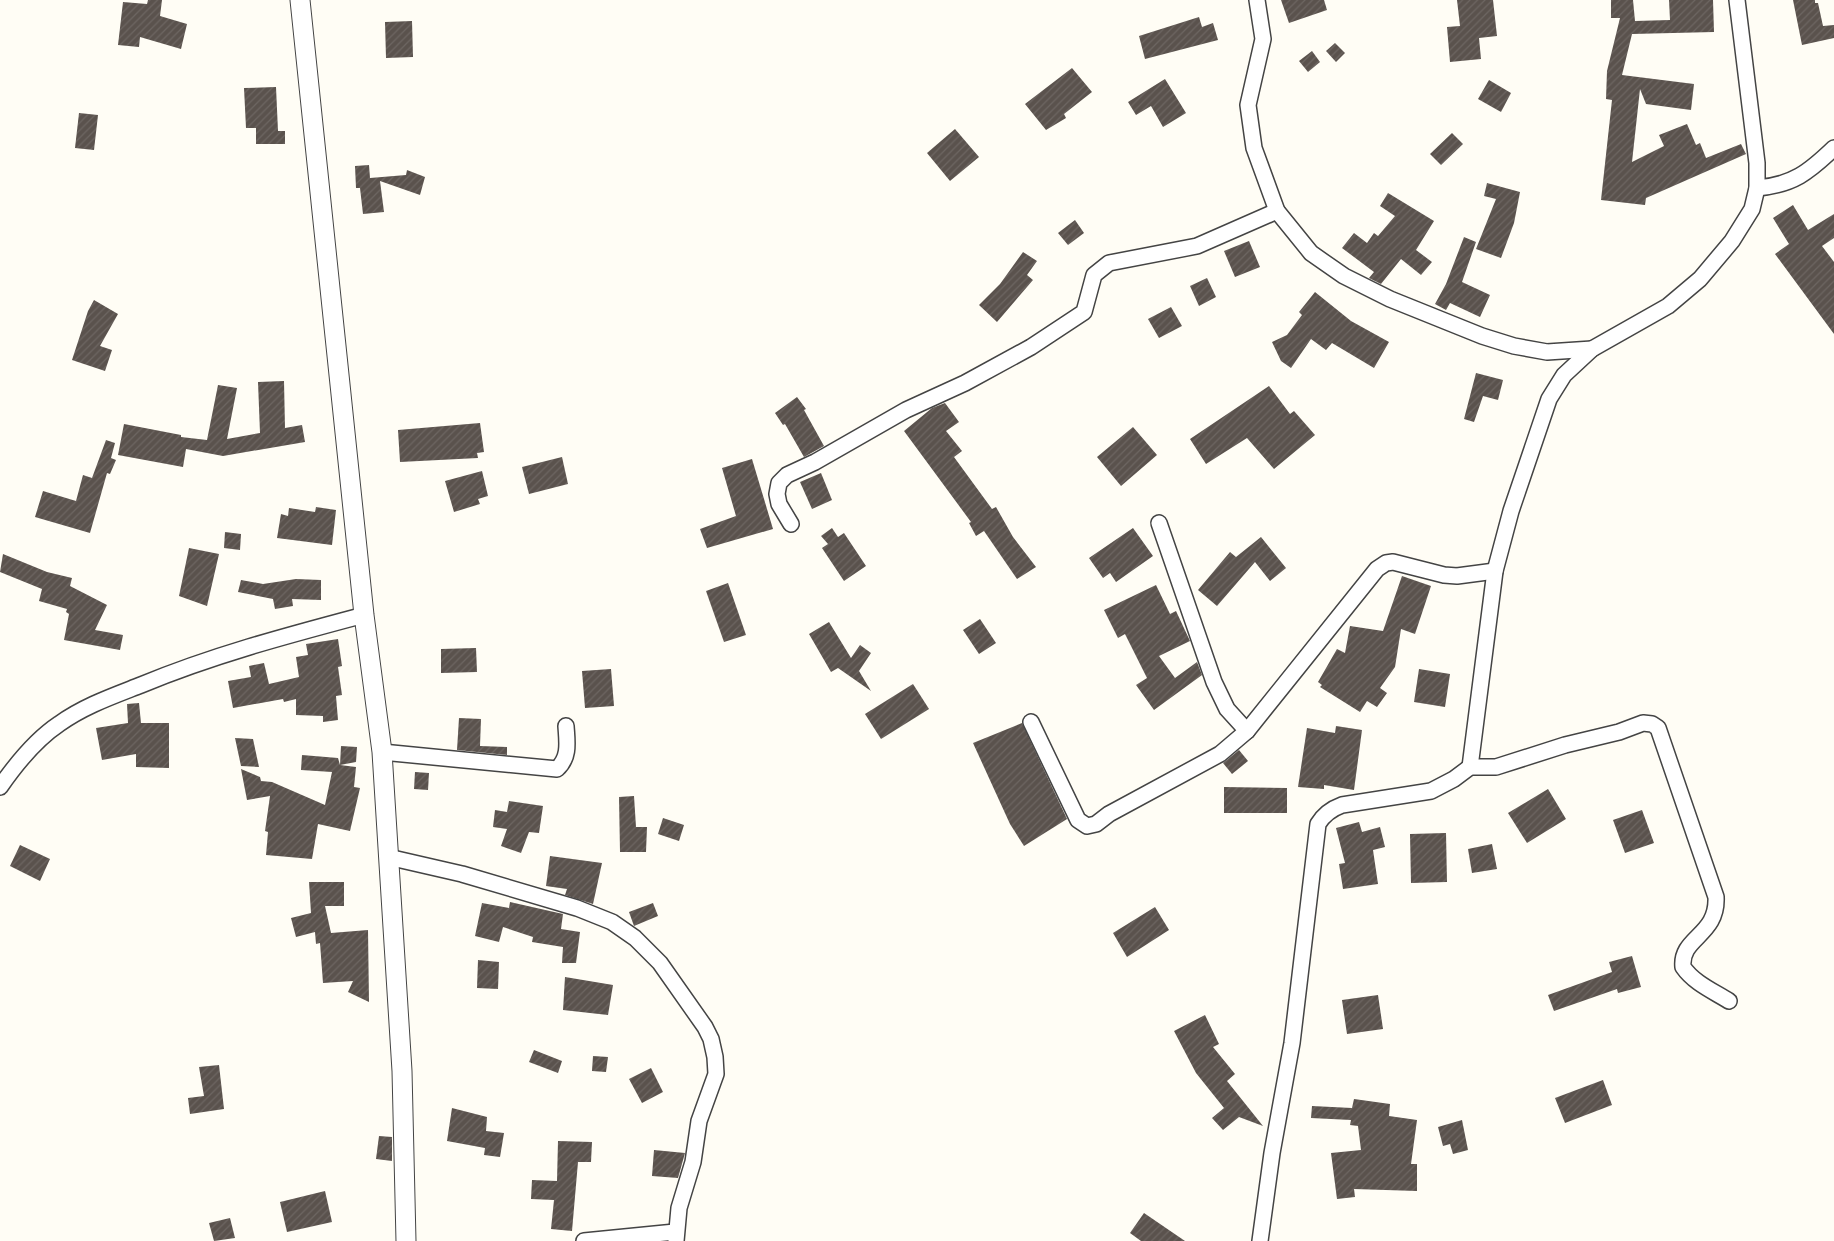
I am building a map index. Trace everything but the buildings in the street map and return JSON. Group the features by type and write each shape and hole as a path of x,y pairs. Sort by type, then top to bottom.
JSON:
{"street":[{"path":"300,0 364,615 382,752 402,1071 406,1241"},
{"path":"1256,0 1263,39 1248,105 1254,148 1277,211 1311,253 1344,276 1390,299 1482,336 1514,346 1547,352 1592,349"},
{"path":"1470,767 1495,571 1511,511 1549,399 1564,375 1592,349 1668,306 1700,279 1732,241 1752,210 1758,188 1757,163 1737,0"},
{"path":"1758,188 1777,186 1806,174 1834,148"},
{"path":"791,524 779,504 777,494 779,484 787,475 815,462 906,410 965,383 1031,347 1084,312 1094,275 1109,263 1197,246 1277,211"},
{"path":"1159,523 1214,682 1227,709 1247,731"},
{"path":"1031,722 1078,820 1087,826 1096,824 1148,792 1220,754 1247,731 1377,569 1386,563 1393,562 1444,575 1457,576 1495,571"},
{"path":"0,787 18,762 58,724 96,703 190,665 254,644 364,615"},
{"path":"1260,1241 1272,1153 1292,1043 1318,824 1326,813 1342,805 1431,791 1454,779 1470,767 1496,767 1565,745 1619,732 1643,723 1656,726 1716,897 1714,919 1684,954 1683,967 1688,974 1705,987 1729,1000"},
{"path":"382,752 557,769 564,763 567,751 566,726"},
{"path":"388,857 462,874 577,908 612,922 635,938 660,963 705,1027 711,1039 716,1074 699,1121 693,1162 683,1192 676,1237 584,1241"}]}
